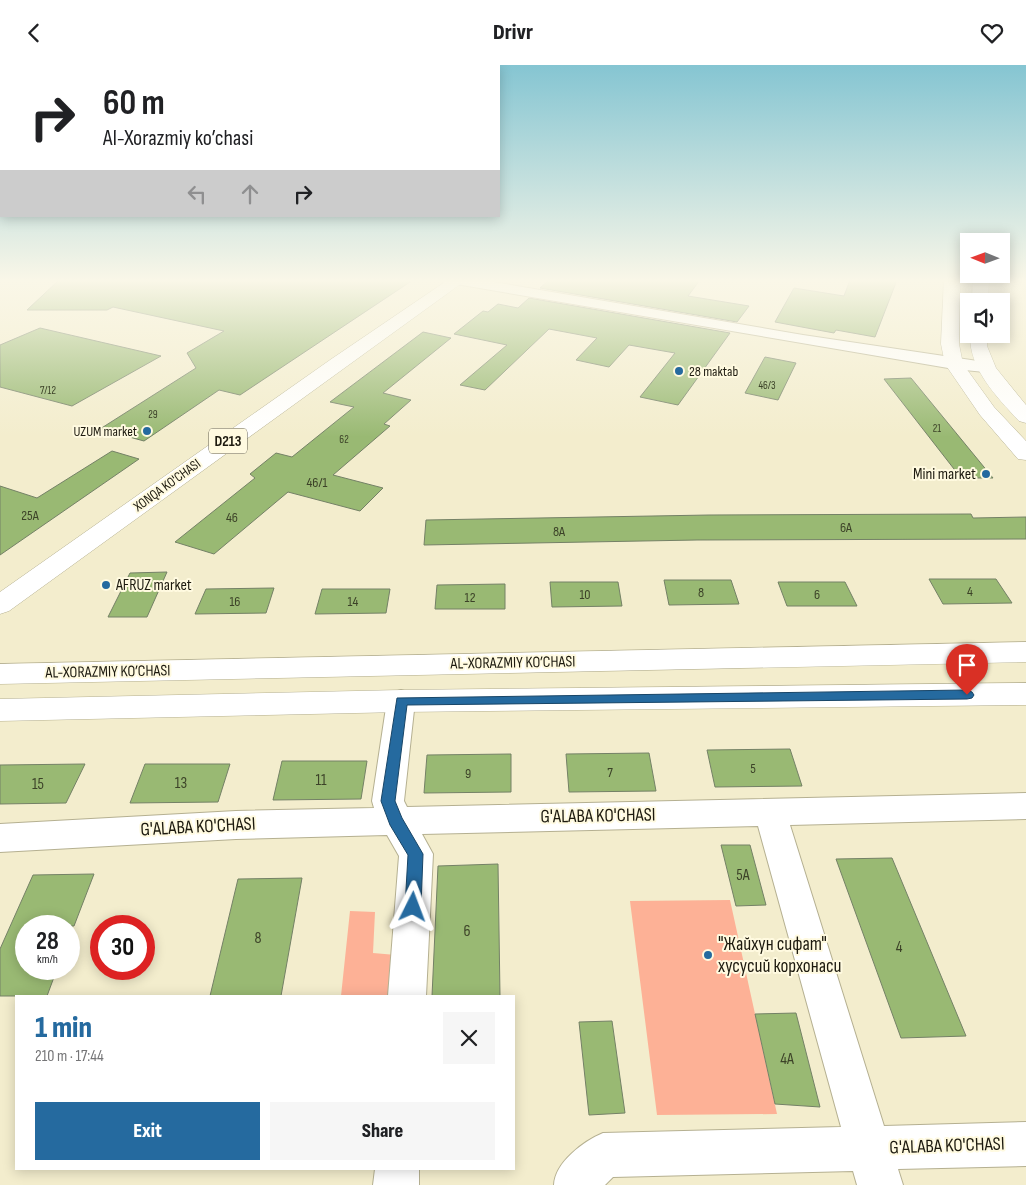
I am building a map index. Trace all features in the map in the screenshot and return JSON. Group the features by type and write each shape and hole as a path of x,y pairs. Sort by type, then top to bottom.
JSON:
{"main road":[{"name":"XONQA KO'CHASI","path":"0,605 382,332"},
{"path":"950,332 950,344 954,364 987,411 1026,454"},
{"path":"978,343 985,367 1026,417"},
{"name":"AL-XORAZMIY KO’CHASI","path":"0,674 1026,652"},
{"path":"0,710 401,701 1026,694"}],"street":[{"path":"766,332 954,364 985,367"},
{"path":"401,701 388,801 396,821 416,854 407,995"},
{"name":"G'ALABA KO'CHASI","path":"0,838 236,825 1026,806"},
{"name":"G'ALABA KO'CHASI","path":"770,812 874,1167"},
{"name":"G'ALABA KO'CHASI","path":"577,1185 577,1181 603,1155 874,1167 1026,1144"},
{"path":"396,1185 397,1170"}],"shaded area":[{"path":"730,900 777,1114 657,1115 630,901"},
{"path":"350,911 375,912 373,953 396,955 394,995 341,995"}],"building":[{"path":"30,332 58,332 161,356 72,406 0,387 0,345"},
{"path":"222,332 334,332 240,395 219,390 144,441 100,429 196,368 187,353"},
{"path":"423,332 451,338 383,393 411,400 384,424 390,426 333,475 383,488 360,511 288,492 214,554 175,542 255,478 250,474 276,453 292,457 354,407 330,402"},
{"path":"456,332 546,332 485,390 460,385 507,345 454,334"},
{"path":"566,332 730,333 678,405 640,397 675,353 629,345 609,367 576,360 597,338"},
{"path":"849,332 877,332 875,337"},
{"path":"765,357 796,363 778,400 745,393"},
{"path":"911,378 993,478 961,478 884,379"},
{"path":"112,451 139,459 0,555 0,486 37,498"},
{"path":"971,514 973,518 1026,517 1026,539 697,540 424,545 426,520 709,515"},
{"path":"167,572 147,617 108,617 130,573"},
{"path":"929,579 996,579 1012,603 943,604"},
{"path":"664,580 731,580 739,604 669,605"},
{"path":"550,582 618,582 622,606 552,607"},
{"path":"778,582 845,582 857,606 787,606"},
{"path":"505,584 505,609 435,609 437,585"},
{"path":"274,588 266,613 195,614 206,589"},
{"path":"322,589 390,589 386,613 315,614"},
{"path":"790,749 802,786 715,787 707,750"},
{"path":"649,753 656,791 569,792 566,754"},
{"path":"511,754 511,792 424,793 427,755"},
{"path":"282,761 367,761 361,799 273,800"},
{"path":"85,764 66,803 0,804 0,765"},
{"path":"145,764 230,764 218,802 130,803"},
{"path":"721,845 750,845 766,905 736,906"},
{"path":"892,858 966,1036 901,1038 836,859"},
{"path":"498,864 500,995 432,995 438,866"},
{"path":"94,874 78,915 15,915 33,875"},
{"path":"302,878 281,995 210,995 238,879"},
{"path":"15,915 15,980 53,980 47,995 0,996 0,949"},
{"path":"796,1013 820,1107 775,1104 755,1014"},
{"path":"612,1021 625,1113 589,1115 579,1022"}],"place":[{"name":"28 maktab","path":"679,371"},
{"name":"UZUM market","path":"147,431"},
{"name":"Mini market","path":"986,474"},
{"name":"AFRUZ market","path":"106,585"},
{"name":"\"Жайхун сифат\" хусусий корхонаси","path":"708,955"}],"route":[{"path":"413,907 416,854 396,821 388,801 401,701 967,695"}]}
